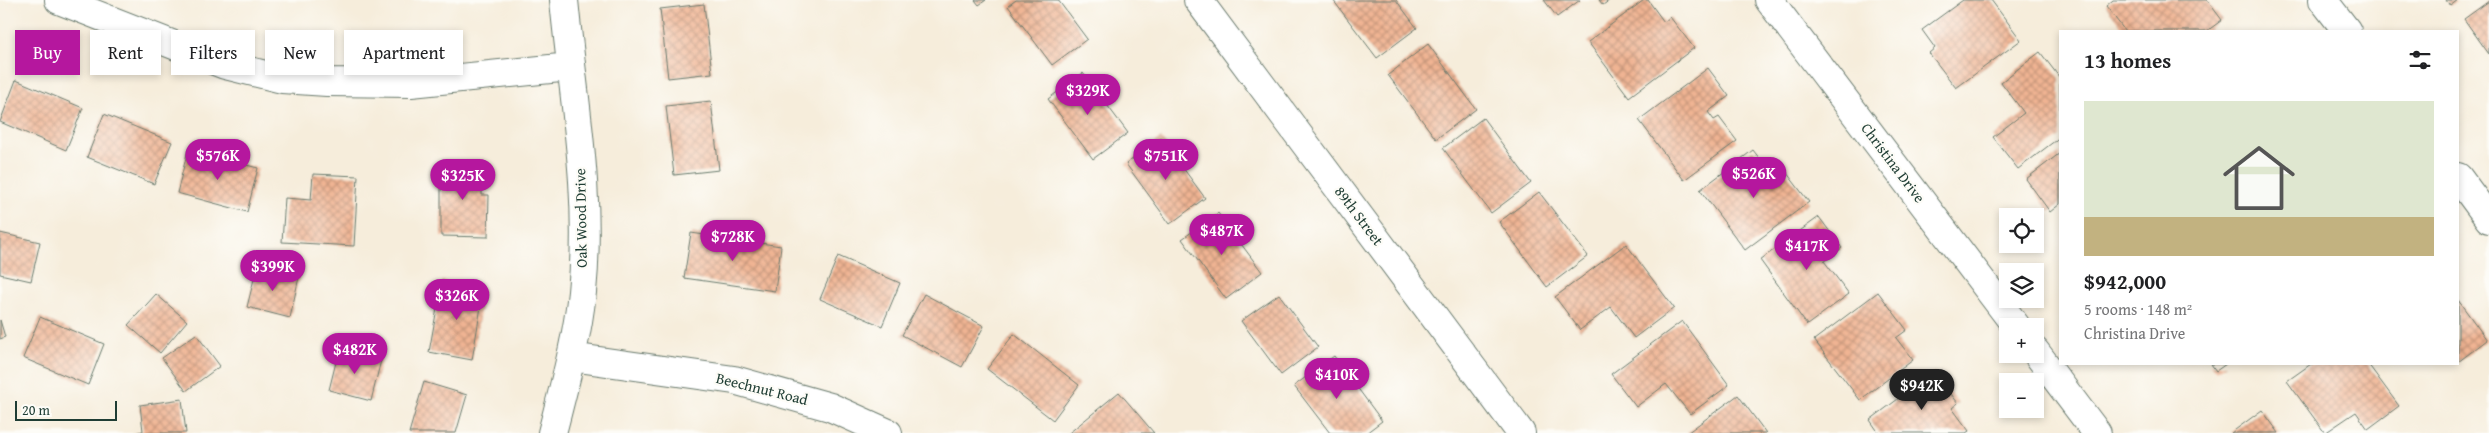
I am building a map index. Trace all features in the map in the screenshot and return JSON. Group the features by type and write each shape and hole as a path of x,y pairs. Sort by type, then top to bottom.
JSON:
{"street":[{"path":"59,0 225,65 282,79 328,82 411,83 570,66"},
{"name":"Oak Wood Drive","path":"552,433 571,358 582,291 584,196 564,0"},
{"name":"89th Street","path":"1198,0 1521,433"},
{"name":"Christina Drive","path":"1770,0 2010,318"},
{"path":"2323,0 2346,30"},
{"path":"2459,178 2489,219"},
{"name":"Beechnut Road","path":"571,358 734,380 830,407 888,433"},
{"path":"2044,363 2097,433"}],"building":[{"path":"975,0 986,0 979,5"},
{"path":"1016,0 1058,0 1087,39 1052,65 1008,6"},
{"path":"1333,0 1396,0 1417,28 1377,58"},
{"path":"1544,0 1580,0 1557,17"},
{"path":"1599,0 1610,0 1603,5"},
{"path":"1644,0 1648,0 1664,22 1670,17 1694,48 1629,97 1588,42"},
{"path":"1963,0 1991,0 2021,40 1956,88 1929,53 1935,48 1922,30"},
{"path":"2113,0 2207,0 2222,20 2208,30 2124,30 2106,6"},
{"path":"2446,0 2458,0 2450,6"},
{"path":"2489,1 2489,54 2464,19"},
{"path":"704,4 712,73 668,78 660,9"},
{"path":"1428,44 1476,109 1436,139 1388,75"},
{"path":"2040,52 2059,77 2059,138 2018,169 1993,137 2024,113 2001,82"},
{"path":"1708,68 1729,96 1708,112 1714,120 1719,117 1737,141 1684,180 1639,120"},
{"path":"1083,73 1128,133 1093,159 1048,99"},
{"path":"16,80 83,108 66,150 0,122"},
{"path":"711,101 719,170 674,175 666,106"},
{"path":"104,114 172,142 154,184 87,157"},
{"path":"1483,118 1531,183 1491,213 1443,148"},
{"path":"1161,138 1205,198 1170,224 1126,164"},
{"path":"188,150 258,168 247,212 177,193"},
{"path":"1753,150 1770,172 1780,164 1809,202 1745,250 1700,190"},
{"path":"2059,154 2059,205 2050,212 2026,179"},
{"path":"441,163 482,164 482,195 489,195 488,237 441,236"},
{"path":"313,174 358,176 354,246 282,242 285,198 311,200"},
{"path":"1539,192 1588,256 1547,287 1499,222"},
{"path":"1218,213 1262,272 1226,299 1182,239"},
{"path":"1819,217 1842,248 1824,261 1849,294 1807,325 1760,260"},
{"path":"0,233 40,242 31,281 0,274"},
{"path":"691,233 781,246 775,291 684,278"},
{"path":"1626,244 1674,308 1634,338 1611,307 1580,330 1555,297"},
{"path":"838,256 900,283 882,326 820,299"},
{"path":"257,267 299,277 290,318 247,307"},
{"path":"442,281 484,289 472,360 429,352"},
{"path":"1878,292 1907,330 1896,338 1913,360 1860,400 1814,340"},
{"path":"156,294 187,321 160,353 128,325"},
{"path":"924,294 984,326 962,367 902,335"},
{"path":"1279,294 1318,347 1281,375 1241,321"},
{"path":"2459,301 2487,340 2459,361"},
{"path":"40,317 104,344 88,385 23,358"},
{"path":"0,320 5,337 0,339"},
{"path":"1682,321 1729,385 1690,414 1666,384 1636,407 1611,374"},
{"path":"196,334 220,366 186,391 162,358"},
{"path":"1014,334 1079,385 1053,420 987,369"},
{"path":"339,350 381,360 371,401 329,390"},
{"path":"1334,356 1382,421 1366,433 1330,433 1294,386"},
{"path":"2212,365 2225,365 2216,371"},
{"path":"2310,365 2369,365 2399,406 2368,429 2356,412 2325,433 2287,381"},
{"path":"1934,372 1958,403 1952,408 1969,431 1966,433 1879,433 1870,420"},
{"path":"424,382 467,395 456,433 409,433"},
{"path":"1119,392 1154,433 1069,433"},
{"path":"1738,395 1766,433 1687,433"},
{"path":"182,399 186,433 134,433 143,431 140,405"},
{"path":"2262,410 2279,433 2231,433"}]}
